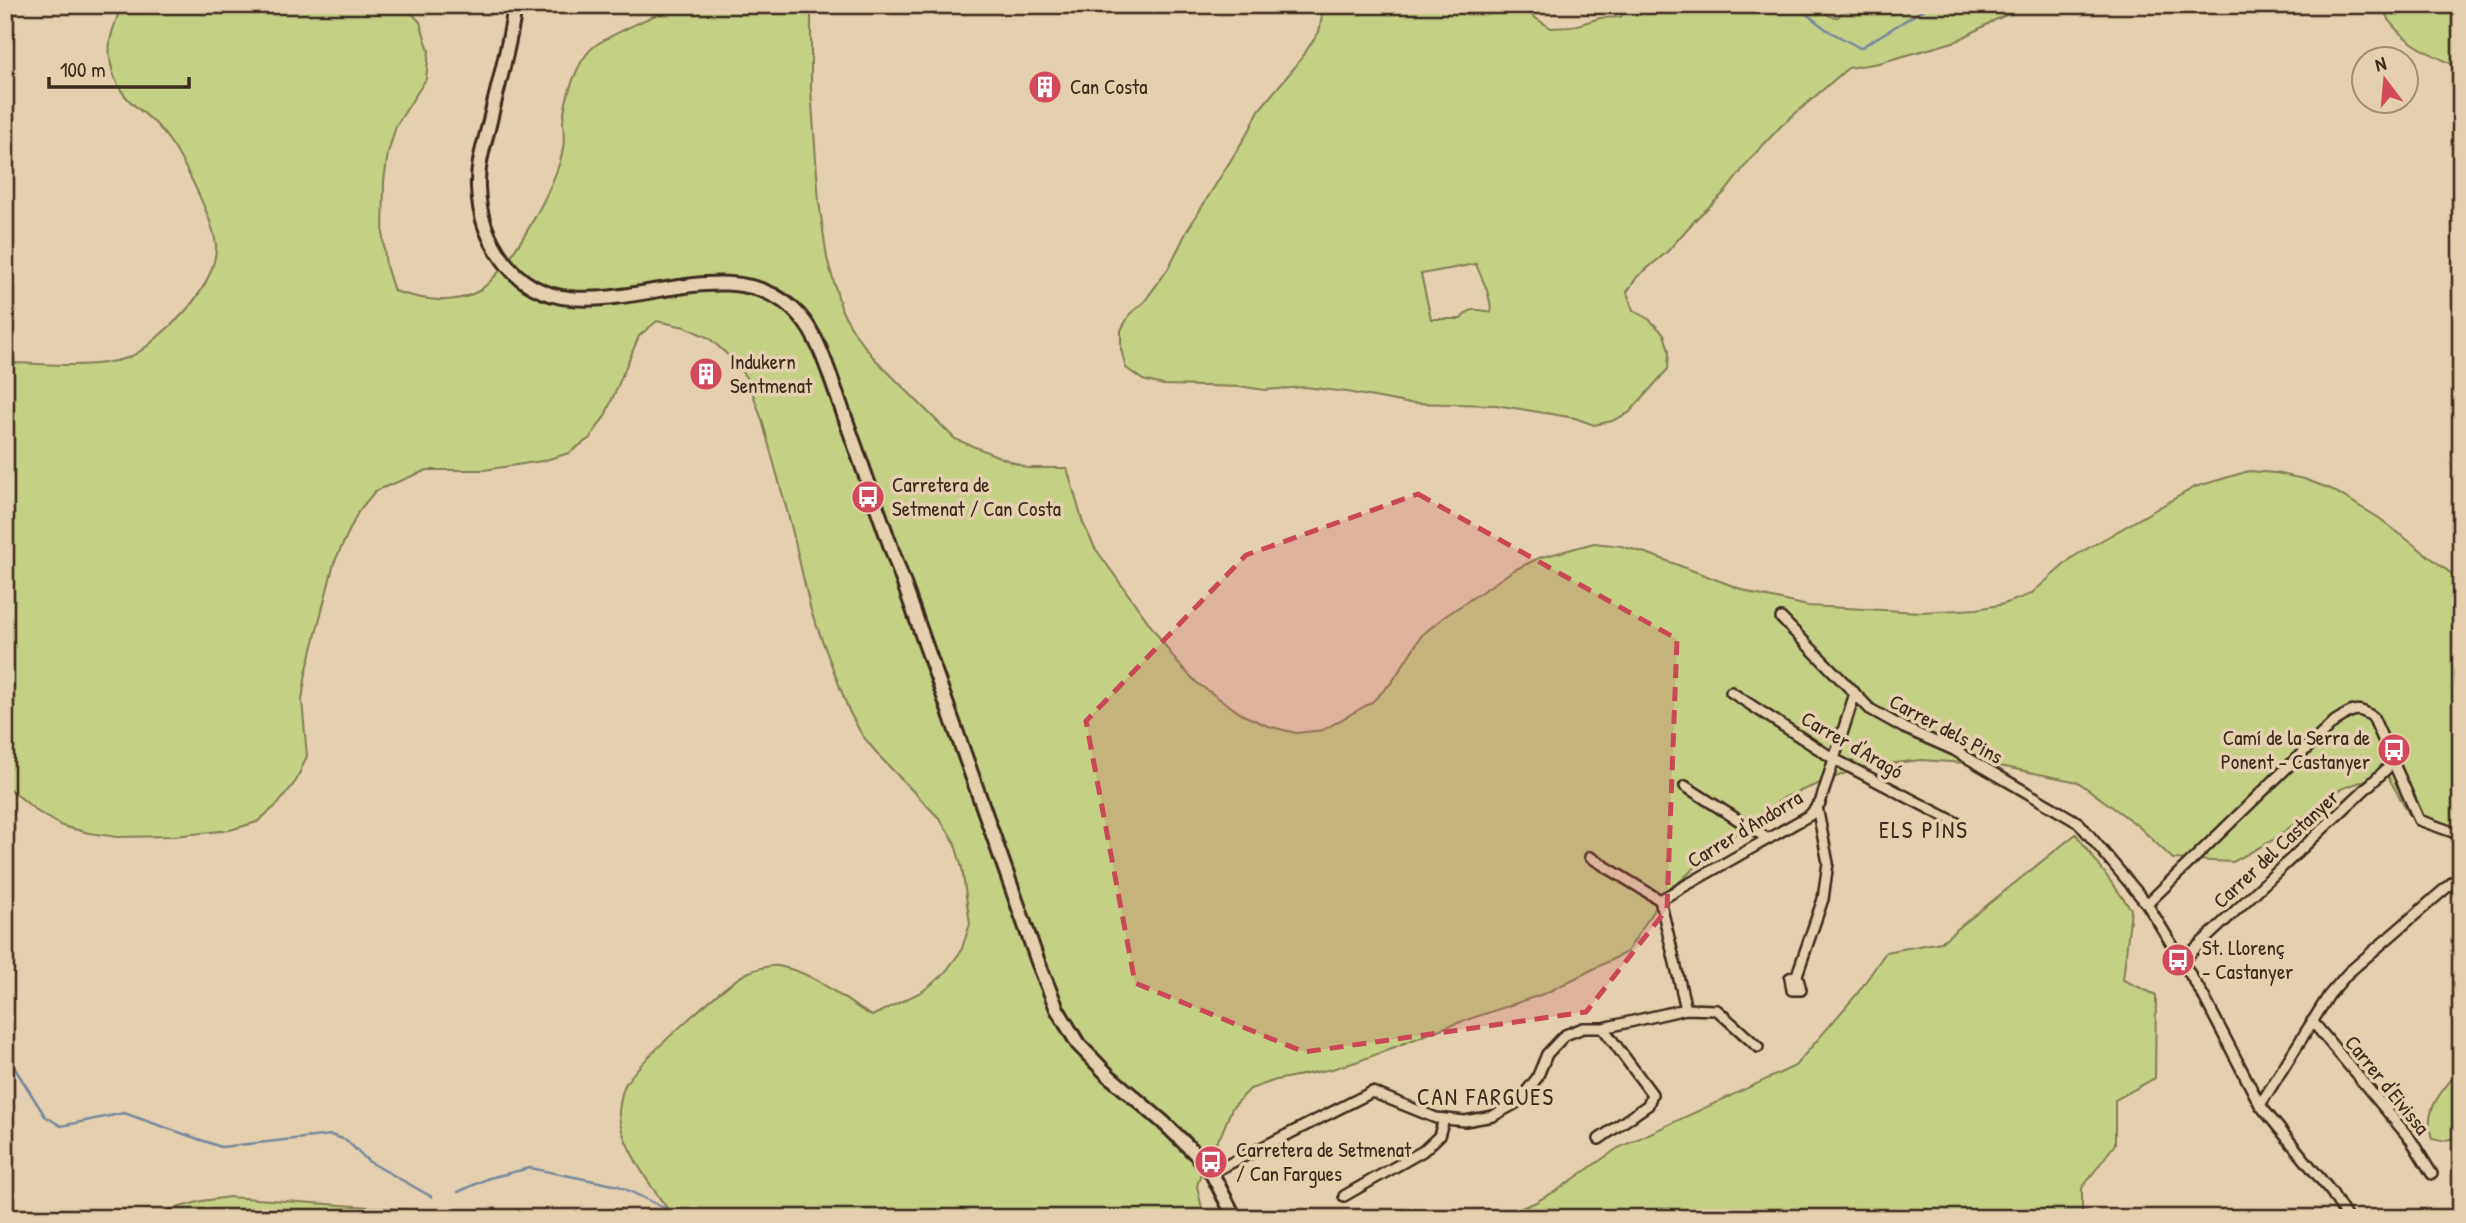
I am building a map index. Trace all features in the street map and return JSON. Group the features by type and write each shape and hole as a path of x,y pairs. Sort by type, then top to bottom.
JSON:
{"main road":[{"path":"515,5 512,31 481,155 477,184 480,212 490,241 502,258 526,282 556,297 588,299 725,283 750,286 778,298 793,309 814,337 1057,1009 1067,1028 1092,1060 1163,1122 1208,1166 1235,1218"}],"street":[{"name":"Carrer dels Pins","path":"1781,618 1870,709 1954,750 2079,823 2147,904 2204,997 2260,1105 2332,1193 2347,1218"},
{"name":"Carrer d'Aragó","path":"1731,692 1834,759 1959,824"},
{"name":"Carrer d'Andorra","path":"1660,900 1810,815 1816,807 1834,759 1854,693"},
{"path":"2147,904 2335,721 2354,709 2362,710 2373,718 2419,820 2461,835"},
{"name":"Carrer del Castanyer","path":"2182,961 2393,761"},
{"path":"1685,786 1768,839"},
{"path":"1797,975 1823,899 1828,863 1816,807"},
{"path":"1590,857 1660,900 1686,1009"},
{"path":"2260,1105 2329,995 2348,973 2460,878"},
{"path":"1212,1174 1372,1092 1436,1118 1465,1121 1493,1116 1518,1101 1537,1079 1547,1054 1565,1035 1583,1028 1603,1028 1686,1009 1717,1010 1758,1047"},
{"name":"Carrer d'Eivissa","path":"2312,1021 2411,1140 2432,1174"},
{"path":"1599,1139 1648,1105 1652,1094 1603,1028"},
{"path":"1344,1196 1423,1151 1439,1136 1444,1119"}],"highlighted area":[{"path":"1418,494 1677,639 1667,909 1586,1012 1304,1052 1135,983 1086,721 1246,555"}],"green space":[{"path":"122,5 404,5 420,22 429,51 426,79 396,126 388,153 384,181 383,238 386,266 394,291 425,299 446,300 477,292 489,282 503,267 530,226 559,163 564,145 564,112 573,80 583,59 596,45 639,22 683,5 811,5 811,89 819,202 827,258 842,311 856,335 873,357 955,439 1027,468 1067,468 1083,523 1095,548 1177,662 1197,683 1243,715 1268,726 1296,733 1323,730 1372,702 1392,682 1422,635 1444,617 1514,570 1539,558 1594,543 1621,546 1649,554 1754,594 1808,606 1921,612 1977,609 2004,604 2031,594 2073,557 2195,487 2249,471 2276,473 2331,489 2379,518 2461,581 2461,843 2409,814 2386,773 2341,789 2273,840 2233,862 2173,859 2137,825 2078,782 1995,765 1921,760 1861,767 1785,797 1716,848 1660,900 1627,952 1546,993 1443,1028 1359,1061 1276,1080 1250,1089 1232,1108 1221,1135 1205,1160 1197,1186 1204,1217 1208,1218 675,1218 639,1167 620,1123 619,1111 624,1088 646,1060 720,992 747,973 767,967 778,966 804,974 872,1016 923,991 944,974 961,951 970,924 962,868 954,841 939,818 862,735 849,711 811,611 792,529 748,380 730,357 709,338 685,327 657,321 639,336 605,416 590,438 569,453 542,461 484,470 427,470 375,491 358,512 334,563 306,673 302,700 307,756 296,781 278,804 257,822 230,830 174,836 117,837 89,833 62,826 38,812 5,785 5,363 82,365 112,362 133,356 185,312 205,283 216,251 207,214 175,149 158,126 128,99 116,81 109,51 114,25"},
{"path":"1324,5 1523,5 1526,12 1551,28 1571,27 1600,18 1621,17 1627,5 1816,5 1830,16 1838,17 1850,5 2030,5 1957,41 1879,63 1848,68 1782,125 1752,157 1726,191 1695,220 1667,252 1637,277 1627,292 1633,310 1650,320 1664,334 1669,351 1668,369 1629,413 1594,425 1575,418 1496,405 1406,403 1305,387 1265,390 1163,385 1143,380 1126,368 1121,349 1121,330 1130,314 1144,302 1168,269 1187,231 1259,110 1295,67 1319,32","holes":["1476,264 1488,293 1491,312 1474,310 1467,312 1461,319 1431,319 1421,274"]},
{"path":"2382,5 2461,5 2461,68 2414,44 2394,27"},
{"path":"2076,834 2131,909 2123,980 2156,995 2155,1078 2115,1100 2115,1144 2082,1188 2082,1218 1496,1218 1534,1203 1559,1189 1618,1148 1795,1066 1857,994 1886,952 1941,942"},
{"path":"2461,1068 2461,1145 2454,1138 2442,1141 2432,1139 2430,1118 2436,1100"},
{"path":"229,1197 398,1209 426,1212 434,1218 140,1218 202,1201"}],"waterway":[{"path":"1795,5 1827,30 1860,48 1931,5"},
{"path":"2454,5 2461,15"},
{"path":"5,1053 45,1116 61,1126 124,1113 221,1147 331,1135 346,1140 368,1161 432,1197"},
{"path":"458,1192 489,1178 530,1168 619,1186 685,1218"}],"place":[{"name":"Can Costa","path":"1045,87"},
{"name":"Indukern Sentmenat","path":"706,374"},
{"name":"Carretera de Setmenat / Can Costa","path":"868,497"},
{"name":"Camí de la Serra de Ponent - Castanyer","path":"2394,750"},
{"name":"St. Llorenç - Castanyer","path":"2178,960"},
{"name":"Carretera de Setmenat / Can Fargues","path":"1211,1162"}],"district":[{"name":"ELS PINS","path":"1924,830"},
{"name":"CAN FARGUES","path":"1486,1097"}]}
